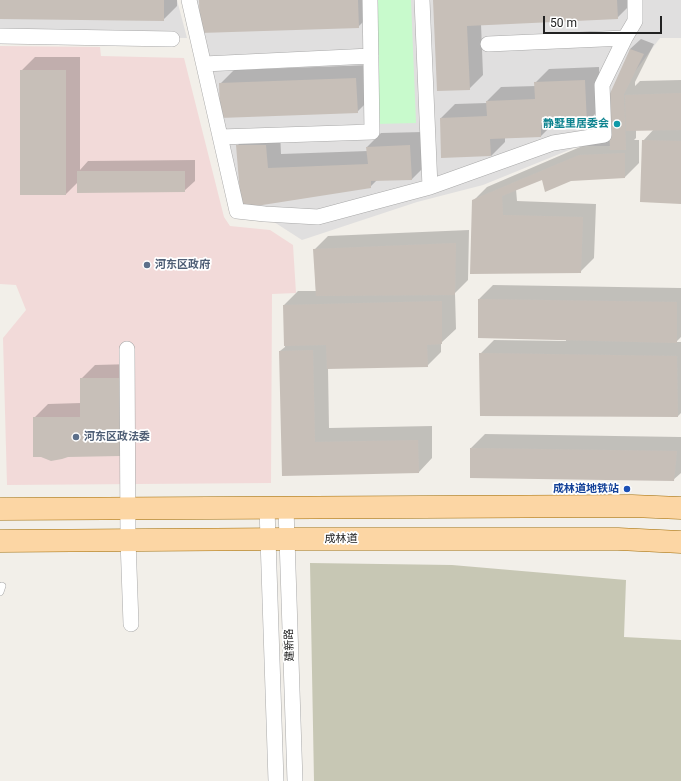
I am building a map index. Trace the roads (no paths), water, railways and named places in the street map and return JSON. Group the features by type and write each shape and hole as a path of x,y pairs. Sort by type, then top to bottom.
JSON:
{"main road":[{"path":"0,509 566,506 681,508"},
{"name":"成林道","path":"0,541 618,539 681,542"}],"street":[{"path":"189,0 237,211 318,217 430,187 553,143 604,135 602,85 625,38 636,21 635,0"},
{"path":"220,137 372,132 370,0"},
{"path":"422,0 430,187"},
{"path":"0,36 172,39"},
{"path":"488,44 625,38"},
{"path":"204,64 371,56"},
{"path":"127,349 128,540 131,624"},
{"name":"建新路","path":"277,508 295,781"},
{"name":"建新路","path":"276,781 278,539"}],"place":[{"name":"静墅里居委会","path":"617,124"},
{"name":"河东区政府","path":"147,265"},
{"name":"河东区政法委","path":"76,437"},
{"name":"成林道地铁站","path":"627,489"}]}
